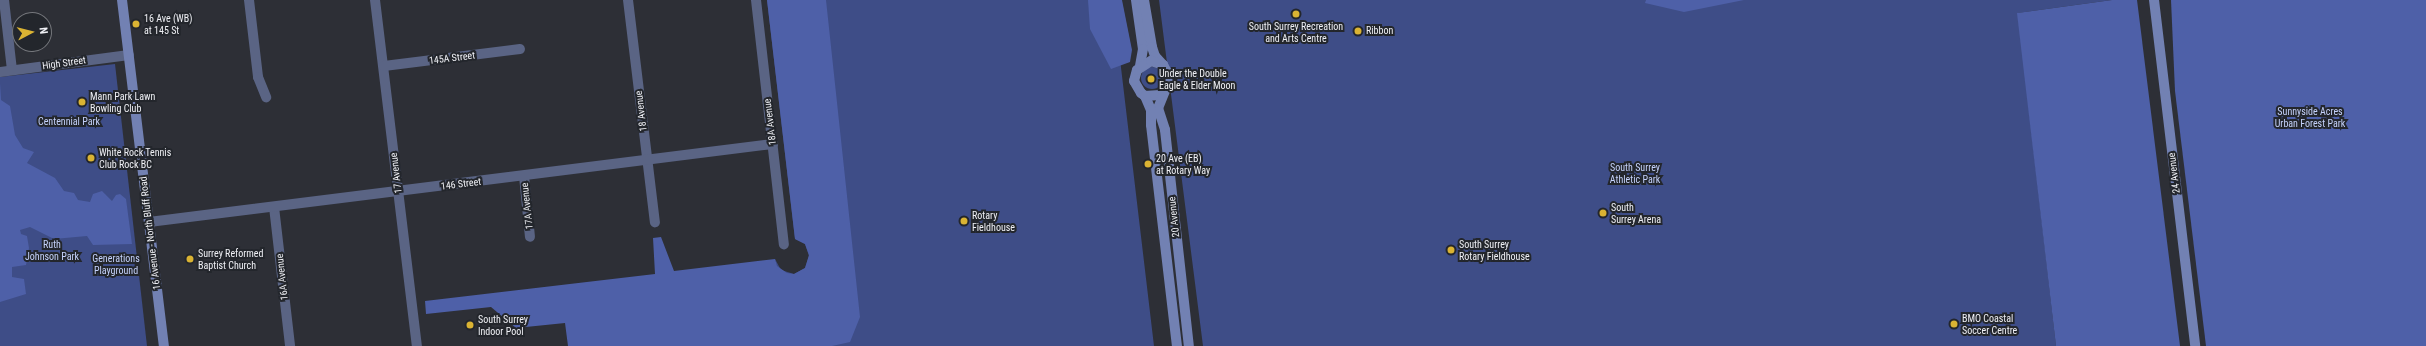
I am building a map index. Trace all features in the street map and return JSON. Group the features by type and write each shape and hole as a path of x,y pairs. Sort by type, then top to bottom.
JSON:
{"street":[{"path":"4,0 12,70"},
{"name":"16 Avenue - North Bluff Road","path":"122,0 164,346"},
{"path":"249,0 258,77 266,97"},
{"name":"17 Avenue","path":"375,0 417,346"},
{"name":"18 Avenue","path":"628,0 655,222"},
{"name":"18A Avenue","path":"756,0 784,244"},
{"path":"1136,0 1143,49 1140,66 1134,81 1136,87 1145,96 1160,95 1165,91 1168,77 1163,65 1152,47 1144,0"},
{"name":"24 Avenue","path":"2154,0 2195,346"},
{"name":"145A Street","path":"384,66 520,49"},
{"name":"High Street","path":"0,72 129,55"},
{"path":"1140,66 1151,61 1163,65"},
{"name":"20 Avenue","path":"1165,91 1158,108 1165,130 1189,346"},
{"name":"20 Avenue","path":"1145,96 1151,110 1151,125 1177,346"},
{"name":"146 Street","path":"149,222 773,144"},
{"name":"17A Avenue","path":"524,176 530,237"},
{"name":"16A Avenue","path":"274,207 290,346"}],"green space":[{"path":"767,0 1113,0 1154,346 785,346 775,259 781,270 794,274 805,268 809,256 805,244 795,239"},
{"path":"767,0 826,0 860,317 850,342 832,346 568,346 565,323 516,328 491,307 426,314 425,301 655,274 653,238 661,237 674,271 775,259 777,266 787,273 794,274 805,268 809,255 805,244 795,239"},
{"path":"1088,0 1122,0 1132,50 1130,62 1111,69 1090,29"},
{"name":"South Surrey Athletic Park","path":"1159,0 2112,0 2018,13 2056,346 1203,346"},
{"path":"1646,0 1744,0 1684,12 1645,3"},
{"path":"2112,0 2137,0 2180,346 2056,346 2017,13"},
{"name":"Sunnyside Acres Urban Forest Park","path":"2171,0 2426,0 2426,346 2206,346 2175,91"},
{"path":"115,64 147,346 0,346 0,77"},
{"path":"1152,67 1156,68 1162,74 1162,82 1156,88 1152,89 1148,88 1142,82 1141,78 1142,74 1148,68"},
{"path":"0,83 1,100 10,106 15,135 23,148 34,152 27,163 55,178 64,191 74,193 78,200 90,202 93,194 102,191 112,201 116,195 120,194 126,199 132,244 93,245 87,236 54,239 30,227 20,230 21,234 27,236 29,248 26,265 12,267 12,277 24,279 26,294 0,302"}],"place":[{"name":"South Surrey Recreation and Arts Centre","path":"1296,14"},
{"name":"16 Ave (WB) at 145 St","path":"136,24"},
{"name":"Ribbon","path":"1358,31"},
{"name":"Under the Double Eagle & Elder Moon","path":"1151,79"},
{"name":"Mann Park Lawn Bowling Club","path":"82,102"},
{"name":"White Rock Tennis Club Rock BC","path":"91,158"},
{"name":"20 Ave (EB) at Rotary Way","path":"1148,164"},
{"name":"South Surrey Arena","path":"1603,213"},
{"name":"Rotary Fieldhouse","path":"964,221"},
{"name":"South Surrey Rotary Fieldhouse","path":"1451,250"},
{"name":"Surrey Reformed Baptist Church","path":"190,259"},
{"name":"BMO Coastal Soccer Centre","path":"1954,324"},
{"name":"South Surrey Indoor Pool","path":"470,325"}],"park label":[{"name":"Centennial Park","path":"69,122"},
{"name":"Ruth Johnson Park","path":"52,250"},
{"name":"Generations Playground","path":"116,264"}]}
